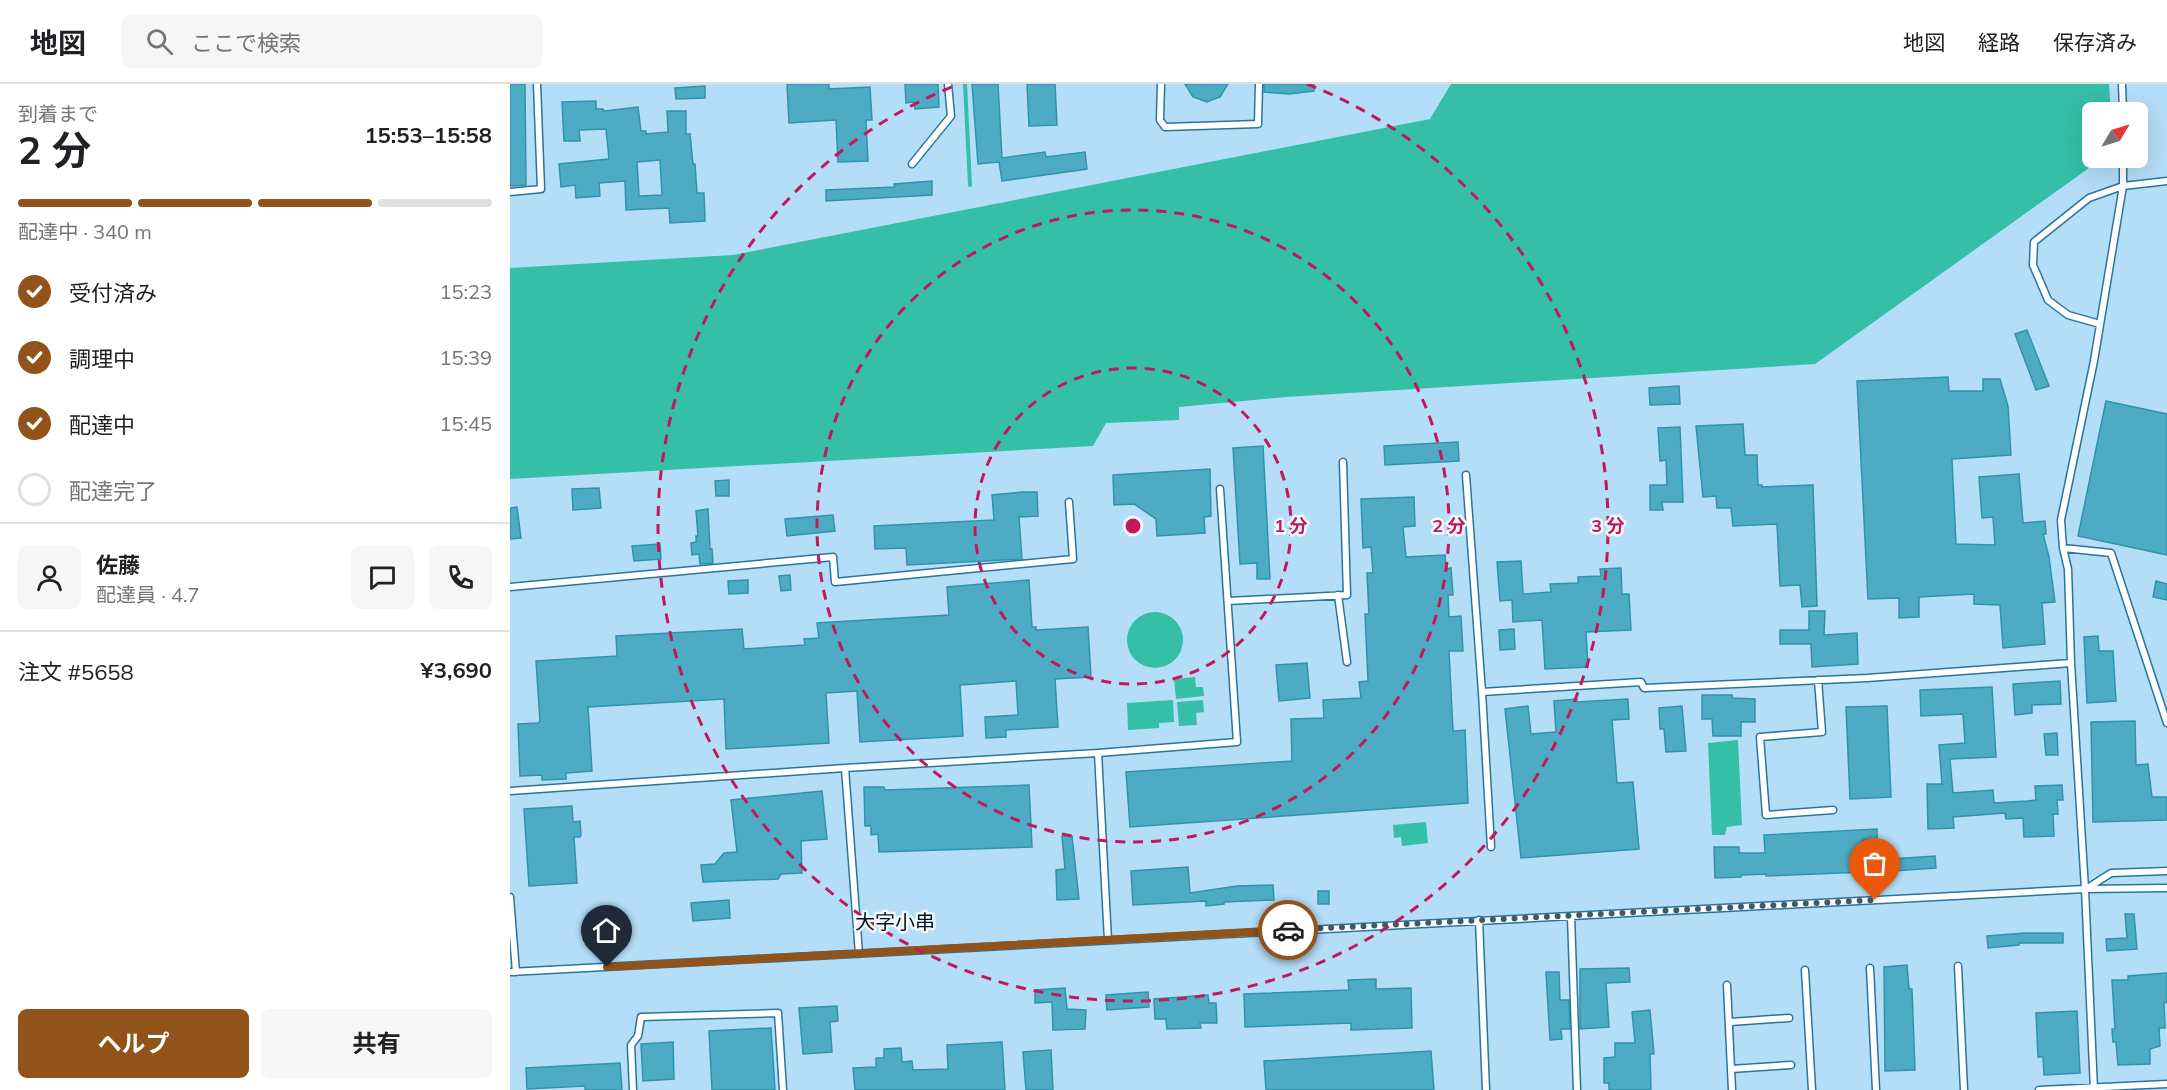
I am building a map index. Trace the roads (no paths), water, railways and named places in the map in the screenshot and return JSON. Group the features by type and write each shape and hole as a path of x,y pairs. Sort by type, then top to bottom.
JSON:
{"lane":[{"path":"510,192 541,189 537,84"},
{"path":"912,164 951,116 948,84"},
{"path":"1161,84 1160,120 1164,127 1258,124 1259,84"},
{"path":"2122,84 2122,102"},
{"path":"2094,1089 2068,569 2063,548 2061,519 2100,324 2123,186 2123,168"},
{"path":"2100,324 2068,315 2048,300 2033,265 2034,242 2089,198 2123,186 2167,181"},
{"path":"1228,601 1347,595 1343,462"},
{"path":"1466,476 1491,847"},
{"path":"510,791 1238,742 1220,489"},
{"path":"510,587 833,557 836,582 1073,559 1069,502"},
{"path":"2063,548 2111,553 2167,723"},
{"path":"1338,595 1347,662"},
{"path":"1482,692 1641,682 1644,688 1818,680 2071,663"},
{"path":"1818,680 1822,732 1760,737 1766,815 1833,810"},
{"path":"1098,753 1108,940"},
{"path":"845,768 859,954"},
{"path":"2085,889 2111,873 2167,871"},
{"path":"510,897 513,972 2085,889 2167,888"},
{"path":"1570,916 1577,1090"},
{"path":"1479,920 1486,1090"},
{"path":"1958,966 1964,1090"},
{"path":"1870,968 1876,1090"},
{"path":"1805,970 1812,1090"},
{"path":"1728,985 1732,1090"},
{"path":"633,1090 631,1045 638,1036 641,1017 778,1014 783,1090"},
{"path":"1730,1022 1789,1018"},
{"path":"1731,1069 1791,1065"},
{"path":"2039,1090 2167,1084"}],"waterway":[{"path":"965,84 970,185"}],"district":[{"name":"大字小串","path":"895,922"}]}
